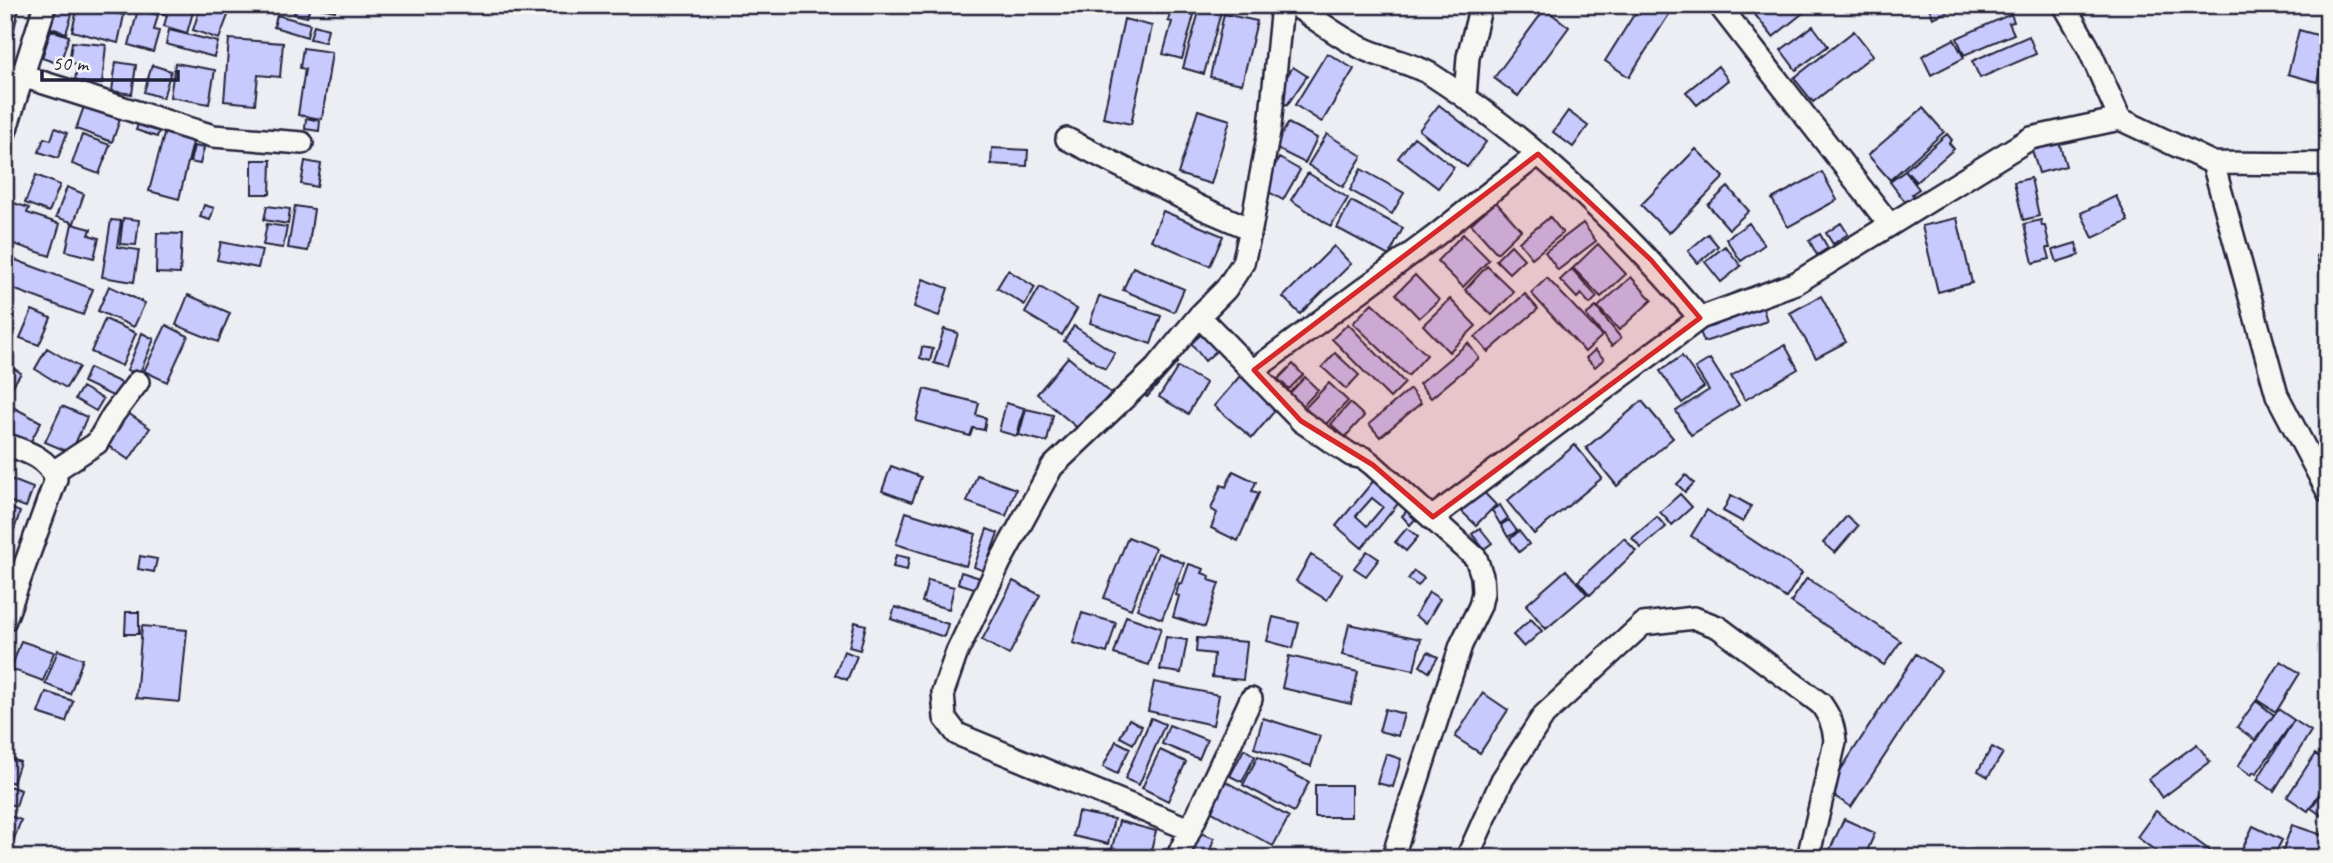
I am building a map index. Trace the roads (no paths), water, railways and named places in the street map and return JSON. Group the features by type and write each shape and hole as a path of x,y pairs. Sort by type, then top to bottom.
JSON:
{"street":[{"path":"5,132 14,74 45,5"},
{"path":"1189,829 957,734 945,718 943,692 957,652 1000,562 1052,467 1156,368 1199,316 1226,289 1243,263 1270,126 1282,5"},
{"path":"1294,5 1362,48 1428,72 1465,97 1538,155 1651,261 1700,318"},
{"path":"1465,97 1468,57 1481,5"},
{"path":"1719,5 1890,225"},
{"path":"2064,5 2088,47 2120,119"},
{"path":"14,74 213,135 302,143"},
{"path":"1433,517 1700,318 1796,283 2031,138 2120,119 2213,163 2328,164"},
{"path":"1067,139 1202,208 1251,229"},
{"path":"1254,370 1435,236 1538,155"},
{"path":"2213,163 2277,395 2328,492"},
{"path":"1199,316 1301,421 1351,455 1364,458 1373,465 1476,558 1482,576 1480,606 1461,645 1396,847 1395,858"},
{"path":"53,472 97,443 113,415 138,382"},
{"path":"5,444 36,456 53,472 56,479 5,620"},
{"path":"1467,858 1502,780 1544,715 1643,624 1694,618 1718,627 1821,704 1831,719 1835,742 1808,858"},
{"path":"1177,858 1251,699"}]}
